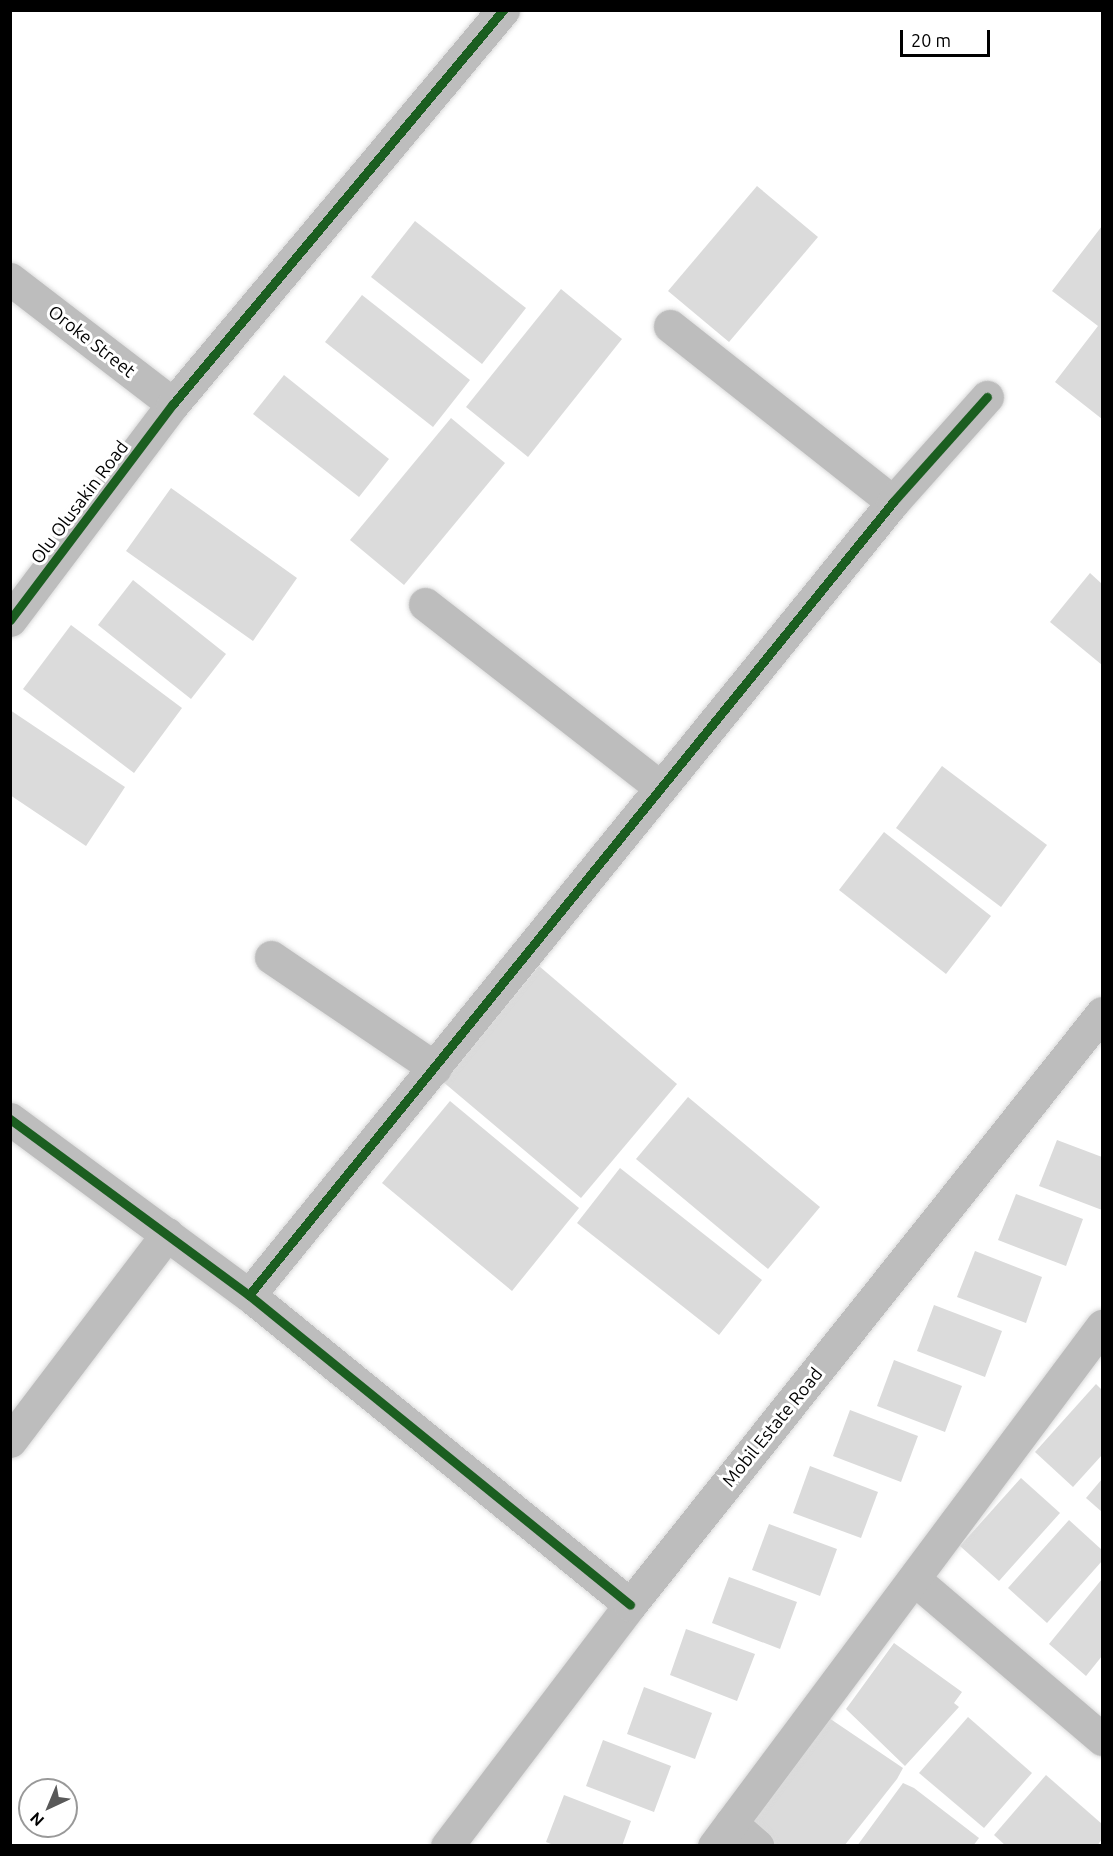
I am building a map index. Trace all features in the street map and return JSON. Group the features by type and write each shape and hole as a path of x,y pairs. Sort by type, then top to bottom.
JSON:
{"street":[{"name":"Olu Olusakin Road","path":"10,620 173,404 503,10"},
{"name":"Oroke Street","path":"10,279 173,404"},
{"path":"670,326 892,502"},
{"path":"249,1294 435,1068 892,502 987,397"},
{"path":"425,604 660,787"},
{"path":"271,957 435,1068"},
{"name":"Mobil Estate Road","path":"447,1845 630,1605 1102,1012"},
{"path":"10,1119 249,1294 630,1605"},
{"path":"10,1441 167,1234"},
{"path":"757,1845 723,1834 1101,1330"},
{"path":"914,1579 1102,1739"}],"building":[{"path":"757,186 818,237 729,342 668,291"},
{"path":"415,221 526,308 482,364 371,277"},
{"path":"1102,226 1102,419 1055,382 1098,326 1052,291"},
{"path":"561,289 622,339 528,457 466,407"},
{"path":"362,295 470,380 433,427 325,342"},
{"path":"284,375 389,459 359,497 253,414"},
{"path":"451,418 505,463 404,585 350,540"},
{"path":"171,488 297,578 253,641 126,551"},
{"path":"1090,573 1102,584 1102,665 1050,622"},
{"path":"133,580 226,654 191,699 98,625"},
{"path":"71,625 182,708 134,773 23,689"},
{"path":"10,710 125,787 86,846 10,795"},
{"path":"942,766 1047,845 1001,907 896,828"},
{"path":"884,832 991,916 946,974 839,890"},
{"path":"539,966 677,1084 581,1198 442,1081"},
{"path":"688,1097 820,1207 768,1269 636,1159"},
{"path":"450,1101 579,1208 512,1291 382,1183"},
{"path":"1057,1140 1102,1157 1102,1210 1039,1186"},
{"path":"620,1168 762,1280 719,1335 577,1223"},
{"path":"1016,1194 1083,1219 1066,1266 998,1240"},
{"path":"975,1251 1042,1277 1026,1323 957,1297"},
{"path":"934,1305 1002,1331 985,1377 917,1351"},
{"path":"894,1360 962,1386 945,1432 877,1406"},
{"path":"1096,1384 1102,1390 1102,1455 1073,1487 1035,1452"},
{"path":"850,1410 918,1436 901,1482 833,1456"},
{"path":"810,1466 878,1492 861,1538 793,1513"},
{"path":"1021,1478 1060,1513 999,1581 960,1546"},
{"path":"1102,1479 1102,1512 1086,1498"},
{"path":"1069,1520 1102,1550 1102,1561 1047,1623 1008,1588"},
{"path":"769,1524 837,1549 820,1596 752,1570"},
{"path":"729,1577 797,1602 780,1649 712,1623"},
{"path":"1102,1579 1102,1656 1086,1676 1049,1644"},
{"path":"686,1629 755,1654 737,1701 670,1675"},
{"path":"894,1643 962,1692 954,1703 959,1707 905,1766 846,1709"},
{"path":"644,1687 712,1713 695,1759 627,1734"},
{"path":"826,1716 903,1768 897,1779 844,1846 736,1846"},
{"path":"968,1717 1032,1773 984,1828 919,1773"},
{"path":"603,1740 671,1766 654,1812 586,1786"},
{"path":"1046,1775 1102,1824 1102,1839 1097,1846 1006,1846 994,1835"},
{"path":"903,1783 914,1788 979,1838 973,1846 857,1846"},
{"path":"564,1795 631,1821 622,1846 556,1846 546,1842"}],"cycle path":[{"path":"10,620 173,404 503,10"},
{"path":"249,1295 893,502 987,397"},
{"path":"10,1119 249,1295 630,1605"}]}
